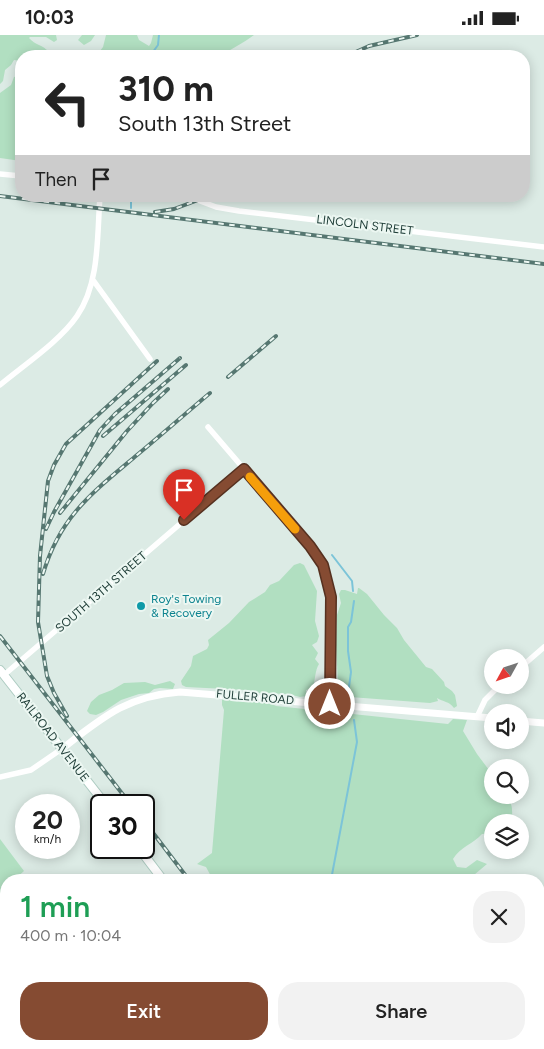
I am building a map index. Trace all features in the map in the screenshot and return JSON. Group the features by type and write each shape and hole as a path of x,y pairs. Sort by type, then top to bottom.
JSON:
{"main road":[{"name":"RAILROAD AVENUE","path":"2,672 98,794"},
{"path":"147,859 158,874"}],"street":[{"path":"0,174 15,175"},
{"path":"0,385 68,327 84,303 93,280 100,202"},
{"name":"LINCOLN STREET","path":"203,202 216,207 239,211 544,247"},
{"path":"93,280 150,359"},
{"path":"208,427 310,546 324,569 331,597 330,704"},
{"name":"SOUTH 13TH STREET","path":"2,672 244,469"},
{"path":"529,660 544,647"},
{"name":"FULLER ROAD","path":"63,748 112,712 130,702 156,694 194,692 484,717"},
{"path":"477,717 485,700 491,694"},
{"path":"529,722 544,723"},
{"path":"0,777 21,774 31,770 63,748"}],"green space":[{"path":"0,35 56,35 57,40 54,42 46,37 29,38 46,50 15,50 15,60 5,70 3,81 0,84"},
{"path":"82,35 95,35 91,41 84,45 78,40"},
{"path":"106,35 137,35 139,40 149,46 153,35 254,35 231,50 101,50"},
{"path":"14,77 15,160 0,158 0,93 11,85"},
{"path":"300,563 304,565 317,591 315,621 319,636 317,642 312,645 318,653 315,659 319,664 313,688 306,690 306,696 186,687 182,685 181,681 191,666 193,656 207,649 209,645 208,640 229,623 249,602 265,592 270,585 279,581 294,565"},
{"path":"358,588 367,594 397,628 404,640 426,667 432,669 444,682 445,686 452,691 455,695 457,706 454,708 437,698 438,701 430,703 350,697 343,694 338,683 336,645 337,615 341,603 339,594 341,590 345,590 357,594"},
{"path":"170,681 175,684 173,689 154,689 149,693 121,700 96,715 90,714 87,711 91,702 99,695 124,683 145,682 155,685"},
{"path":"227,698 266,701 276,706 448,724 453,719 467,720 463,731 484,763 484,804 511,804 512,814 484,814 484,834 463,848 453,859 457,867 466,868 477,860 487,864 475,874 210,874 206,867 197,864 212,853 224,710 222,700"},
{"path":"0,839 24,871 21,874 0,874"}],"waterway":[{"path":"154,50 158,45 159,35"},
{"path":"131,202 131,208"},
{"path":"332,555 352,581 353,591"},
{"path":"348,694 351,672 348,651 348,627 351,622 354,601"},
{"path":"332,874 357,742 354,720"}],"railway":[{"path":"360,50 369,46 417,35"},
{"path":"0,196 15,198"},
{"path":"48,202 544,264"},
{"path":"155,212 174,209 193,202"},
{"path":"228,377 276,336"},
{"path":"46,529 100,430 115,414 180,358"},
{"path":"67,716 47,676 38,622 40,556 48,481 54,465 66,444 157,361"},
{"path":"103,436 186,365"},
{"path":"60,513 127,431 168,389"},
{"path":"43,574 59,536 80,507 106,481 210,393"},
{"path":"0,636 122,794"},
{"path":"155,835 184,874"}],"slow traffic":[{"path":"250,477 295,529"}],"place":[{"name":"Roy's Towing & Recovery","path":"141,606"}],"route":[{"path":"184,520 244,469 316,554 323,565 331,597 330,704"}]}
